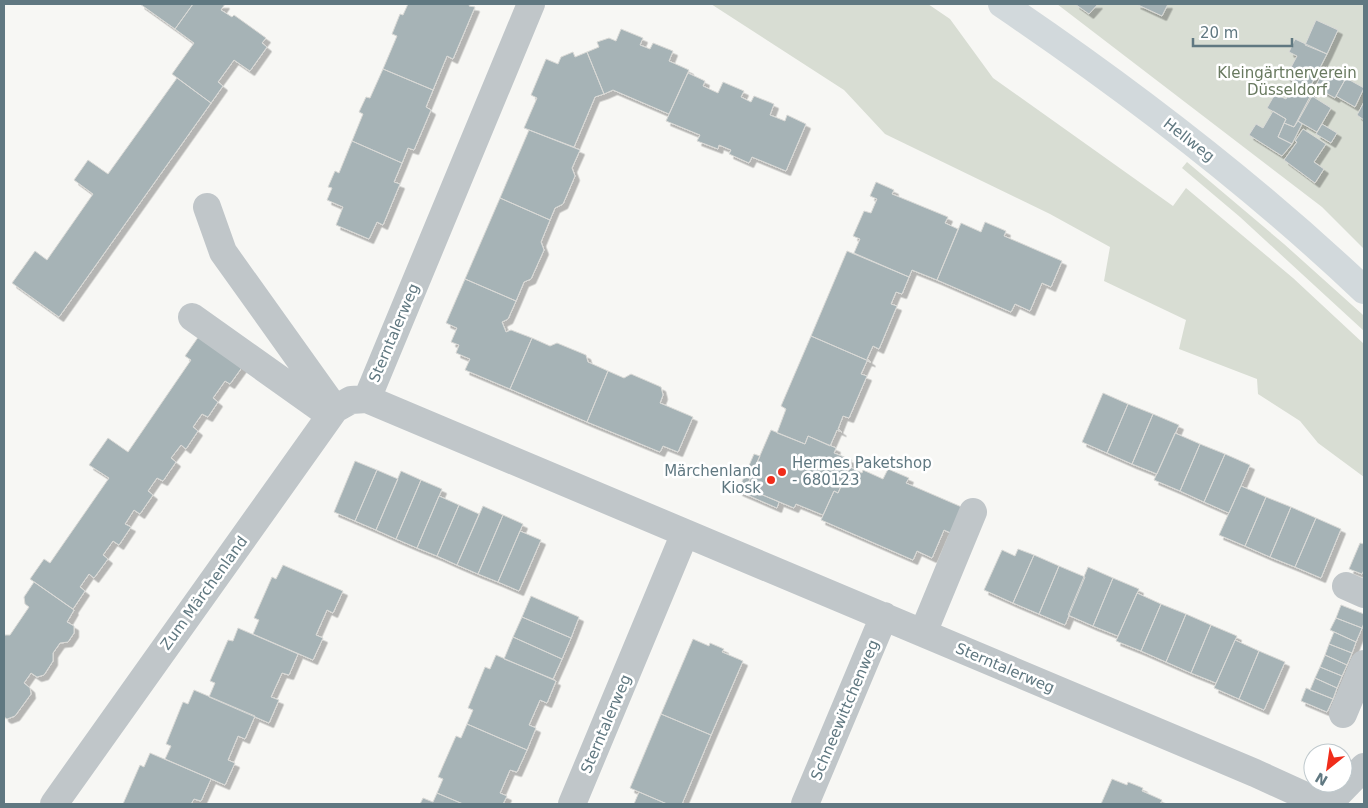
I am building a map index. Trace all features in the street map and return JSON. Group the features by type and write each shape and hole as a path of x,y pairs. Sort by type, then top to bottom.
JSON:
{"main road":[{"name":"Hellweg","path":"1002,4 1134,96 1218,162 1298,230 1364,290"}],"street":[{"name":"Sterntalerweg","path":"531,4 367,398 1255,773 1324,804"},
{"path":"207,207 223,252 332,412"},
{"path":"192,317 332,412"},
{"path":"332,412 352,400 367,398"},
{"name":"Zum Märchenland","path":"54,804 332,412"},
{"path":"923,633 973,512"},
{"name":"Sterntalerweg","path":"572,804 685,533"},
{"name":"Schneewittchenweg","path":"805,804 884,616"},
{"path":"1352,707 1364,664"},
{"path":"1328,804 1364,767"}],"green space":[{"path":"711,4 928,4 950,19 993,78 1173,206 1186,188 1293,278 1364,344 1364,477 1318,443 1300,421 1258,394 1257,379 1179,349 1186,320 1104,281 1110,247 1050,214 885,134 844,90"},
{"name":"Kleingärtnerverein Düsseldorf","path":"1057,4 1364,4 1364,249 1322,207"},
{"path":"1187,162 1284,244 1362,314 1364,316 1364,331 1240,217 1182,168"}],"building":[{"path":"140,4 193,4 175,29"},
{"path":"193,4 225,4 221,10 232,17 234,15 266,38 262,43 267,47 250,71 234,60 218,82 223,86 211,103 172,74 194,43 175,29"},
{"path":"408,4 470,4 469,6 475,7 453,59 447,56 433,90 383,69 397,36 392,34 400,14 403,15"},
{"path":"1075,4 1098,4 1089,14"},
{"path":"1136,4 1168,4 1162,16"},
{"path":"1316,20 1338,30 1327,54 1305,45"},
{"path":"621,29 643,38 640,45 650,49 653,43 673,51 669,61 689,70 669,114 613,90 604,94 587,52 599,47 597,42 609,38 616,41"},
{"path":"1295,39 1327,54 1309,89 1286,77 1297,56 1289,52"},
{"path":"573,52 575,57 587,52 604,94 595,97 574,147 524,128 537,98 531,95 546,59 558,64 561,57"},
{"path":"1326,67 1346,78 1335,98 1315,87"},
{"path":"383,69 433,90 426,107 431,110 414,150 408,148 402,163 352,141 363,114 359,112 366,97 370,98"},
{"path":"688,73 705,81 703,86 718,93 723,82 744,91 741,97 751,102 754,96 774,104 770,115 785,121 787,115 806,124 786,171 752,157 749,163 729,154 731,150 719,145 718,149 697,141 700,135 666,121"},
{"path":"177,78 211,103 59,317 12,283 35,251 47,260 93,194 74,180 88,160 108,174"},
{"path":"1346,78 1364,88 1355,107 1336,96"},
{"path":"1295,82 1313,91 1294,127 1284,123 1286,119 1267,108 1275,94 1286,99"},
{"path":"1312,96 1331,108 1317,132 1298,121"},
{"path":"1364,102 1364,120 1357,115"},
{"path":"1273,111 1286,119 1278,137 1292,144 1282,156 1249,135 1256,124 1263,128"},
{"path":"1298,121 1302,124 1292,144 1278,137 1284,123 1294,127"},
{"path":"1322,124 1337,133 1331,143 1316,134"},
{"path":"1303,129 1326,144 1314,162 1324,169 1315,183 1284,160 1297,142 1295,141"},
{"path":"529,130 580,150 572,168 575,176 563,204 555,208 550,220 500,198"},
{"path":"352,141 402,163 394,182 400,184 383,225 377,222 369,239 336,225 343,207 327,200 332,188 328,187 335,171 339,173"},
{"path":"876,182 894,190 892,194 948,217 945,223 958,229 937,280 912,270 909,277 854,253 860,239 853,236 864,211 871,213 877,199 870,196"},
{"path":"500,198 550,220 541,242 544,250 531,279 524,282 516,301 465,279"},
{"path":"985,222 1006,231 1004,236 1062,261 1051,287 1042,283 1030,311 1015,304 1011,312 937,280 961,223 981,232"},
{"path":"847,251 909,277 902,294 896,292 891,304 897,306 879,349 873,346 867,359 871,362 811,336"},
{"path":"465,279 516,301 508,319 502,322 506,332 511,330 532,338 510,389 465,370 470,359 456,353 459,345 451,342 457,328 446,323"},
{"path":"199,336 243,366 230,384 225,381 213,398 218,402 208,417 202,414 193,427 198,431 186,449 181,445 171,458 176,462 163,481 157,478 148,491 153,495 140,514 134,510 125,524 131,527 119,545 113,541 103,555 108,559 94,578 89,574 80,587 85,591 73,609 30,579 44,559 50,563 109,478 89,465 108,438 128,452 191,360 185,356"},
{"path":"811,336 871,362 867,361 861,374 867,376 849,418 843,416 838,429 842,432 837,430 830,446 808,436 805,444 777,433 786,409 781,406"},
{"path":"532,338 550,346 557,343 586,355 588,362 608,371 587,422 510,389"},
{"path":"608,371 624,378 631,374 661,387 663,395 660,403 693,417 678,452 663,446 660,452 587,422"},
{"path":"1103,393 1128,404 1107,453 1082,442"},
{"path":"1128,404 1153,414 1132,464 1107,453"},
{"path":"1153,414 1179,425 1157,474 1132,464"},
{"path":"771,430 805,444 808,436 836,448 834,453 852,460 838,493 834,491 823,515 796,504 794,508 746,488"},
{"path":"1175,433 1200,444 1180,491 1154,480"},
{"path":"1200,444 1225,454 1204,502 1180,491"},
{"path":"754,454 760,456 746,488 779,502 777,508 738,491"},
{"path":"1225,454 1250,465 1229,513 1204,502"},
{"path":"355,461 377,470 355,521 334,512"},
{"path":"850,467 862,473 863,470 883,479 888,469 909,478 906,483 964,508 953,534 944,530 932,558 917,551 913,560 821,520 834,491 838,493"},
{"path":"377,470 398,479 376,530 355,521"},
{"path":"401,471 421,480 396,539 376,530"},
{"path":"421,480 442,489 417,548 396,539"},
{"path":"1241,486 1266,497 1245,546 1219,535"},
{"path":"439,496 459,505 437,556 417,548"},
{"path":"1266,497 1291,507 1270,557 1245,546"},
{"path":"459,505 479,514 457,565 437,556"},
{"path":"483,506 503,515 478,574 457,565"},
{"path":"1291,507 1316,518 1295,567 1270,557"},
{"path":"503,515 523,524 498,582 478,574"},
{"path":"1316,518 1341,529 1321,578 1295,567"},
{"path":"520,531 541,540 519,591 498,582"},
{"path":"1360,543 1364,544 1364,570 1362,574 1349,569"},
{"path":"1018,549 1034,555 1013,603 984,590 1002,550 1015,556"},
{"path":"1034,555 1059,566 1039,614 1013,603"},
{"path":"283,565 343,591 333,613 327,610 316,635 323,638 313,660 253,634 259,620 254,618 272,577 276,579"},
{"path":"1059,566 1085,577 1065,625 1039,614"},
{"path":"1088,567 1113,578 1093,626 1068,615"},
{"path":"1113,578 1139,589 1118,636 1093,626"},
{"path":"34,582 74,610 67,622 74,626 74,633 68,642 60,643 53,653 53,661 44,675 37,677 31,673 24,683 30,688 31,694 15,716 7,719 4,717 4,637 5,635 10,635 29,607 25,604 24,597"},
{"path":"1137,593 1161,604 1141,651 1116,641"},
{"path":"531,596 579,617 571,638 522,617"},
{"path":"1161,604 1186,614 1166,662 1141,651"},
{"path":"1341,605 1364,614 1362,628 1336,618"},
{"path":"1186,614 1211,625 1191,673 1166,662"},
{"path":"522,617 571,638 562,659 513,637"},
{"path":"1336,618 1362,628 1356,642 1330,630"},
{"path":"1211,625 1237,636 1216,683 1191,673"},
{"path":"238,628 298,654 289,675 282,673 271,697 279,700 269,723 209,697 215,683 210,681 228,640 233,641"},
{"path":"1334,632 1356,642 1352,653 1329,644"},
{"path":"513,637 562,659 553,679 504,659"},
{"path":"693,639 709,646 710,643 724,649 722,652 743,661 711,735 661,714"},
{"path":"1235,640 1259,651 1239,699 1214,688"},
{"path":"1329,644 1352,653 1347,665 1325,655"},
{"path":"1259,651 1285,662 1264,710 1239,699"},
{"path":"496,655 556,681 547,703 540,700 529,725 536,728 527,750 467,724 473,710 468,708 485,667 490,669"},
{"path":"1325,655 1347,665 1342,676 1320,667"},
{"path":"1320,667 1342,676 1337,688 1315,678"},
{"path":"1315,678 1337,688 1333,699 1310,690"},
{"path":"1306,688 1333,699 1327,712 1301,701"},
{"path":"194,690 255,716 245,739 238,736 228,760 235,763 225,785 165,759 171,746 166,744 183,702 188,704"},
{"path":"661,714 711,735 682,804 667,804 630,788"},
{"path":"467,724 527,750 517,772 510,770 500,793 507,796 503,804 463,804 437,793 443,779 438,777 456,736 461,738"},
{"path":"150,753 211,779 201,801 194,799 191,804 123,804 140,765 144,767"},
{"path":"1112,779 1127,785 1128,782 1143,788 1142,791 1162,800 1160,804 1101,804"},
{"path":"639,792 667,804 634,804"},
{"path":"437,793 463,804 420,804 423,798 433,802"}],"place":[{"name":"Hermes Paketshop - 680123","path":"782,472"},
{"name":"Märchenland Kiosk","path":"771,480"}]}
